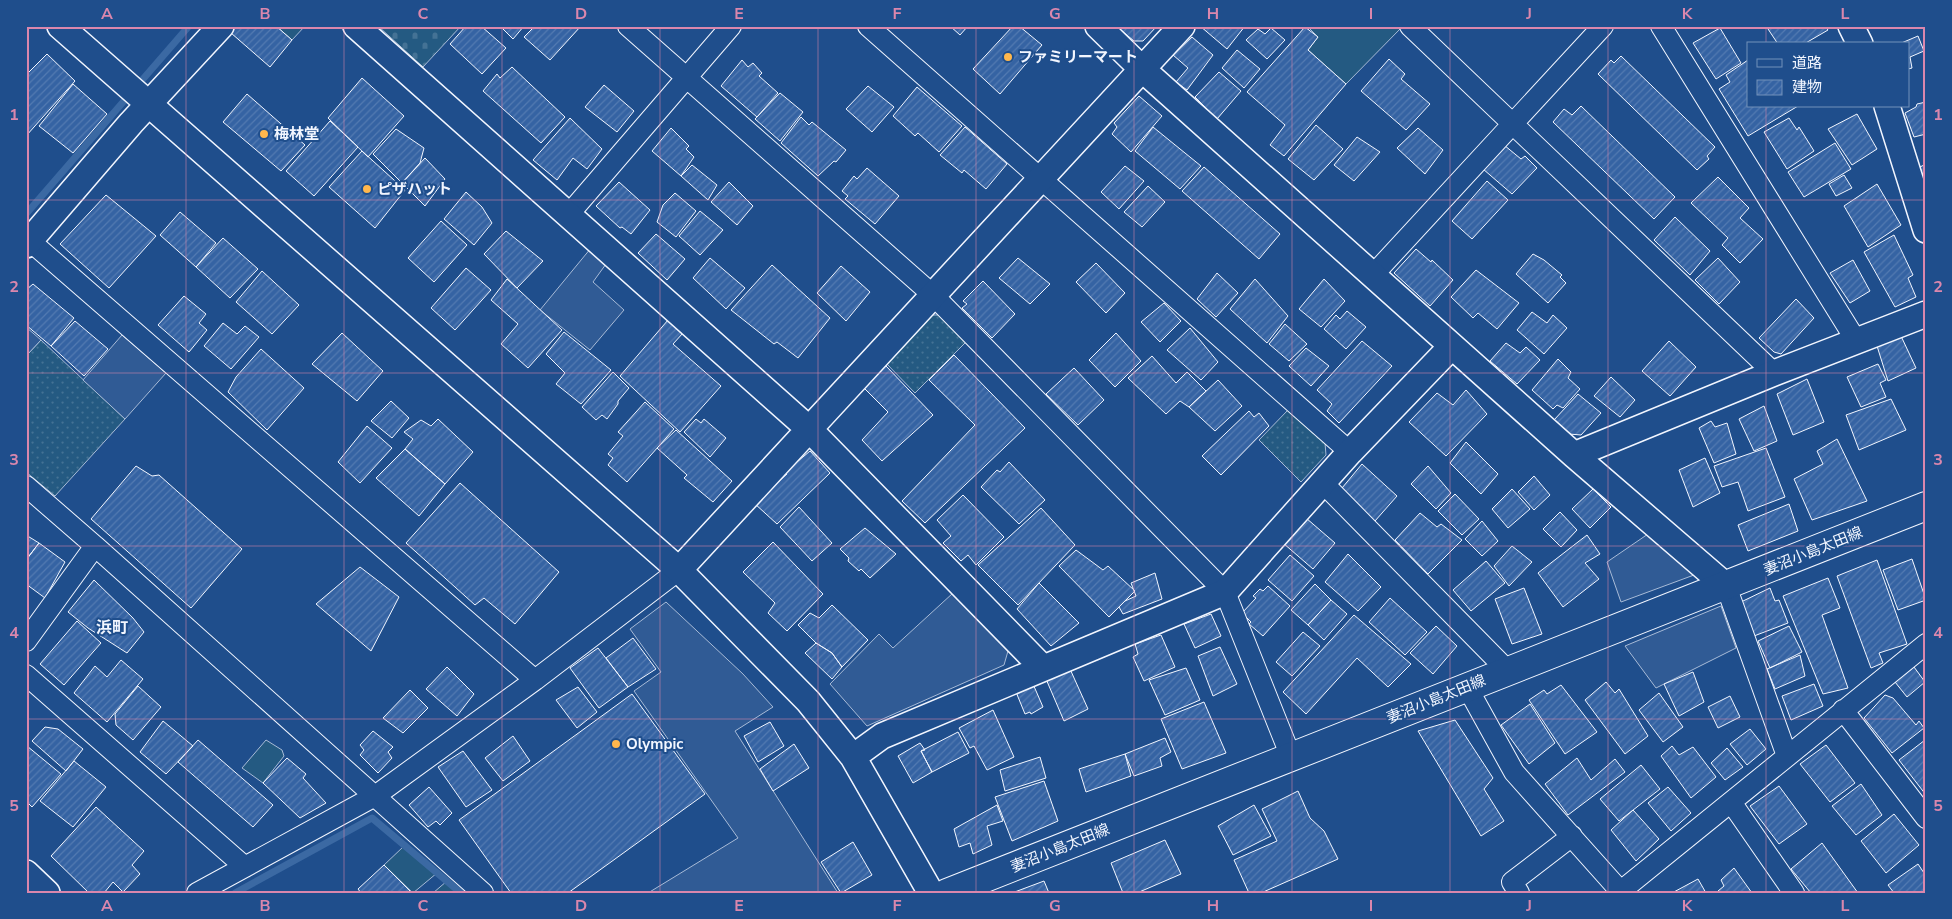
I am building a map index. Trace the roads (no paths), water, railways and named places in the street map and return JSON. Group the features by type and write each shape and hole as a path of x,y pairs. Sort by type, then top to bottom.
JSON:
{"main road":[{"name":"妻沼小島太田線","path":"947,893 1926,506"}],"street":[{"path":"60,26 679,570 808,700 852,757 931,893"},
{"path":"221,26 148,104 28,241 535,680"},
{"path":"356,26 809,429 1042,668"},
{"path":"628,26 933,296 1225,592 1291,757"},
{"path":"569,214 731,26"},
{"path":"868,26 1350,452"},
{"path":"1098,26 1142,69 1574,456 1726,586 1787,756"},
{"path":"197,893 375,796 535,680 679,570 1182,26"},
{"path":"1410,26 1774,373"},
{"path":"1373,275 1603,26"},
{"path":"1661,26 1857,342"},
{"path":"1851,26 1859,42"},
{"path":"1888,108 1926,230"},
{"path":"1574,456 1774,373 1926,314"},
{"path":"852,757 882,736 1225,592 1350,452 1452,346"},
{"path":"1323,483 1508,671"},
{"path":"26,486 484,893"},
{"path":"26,642 95,546"},
{"path":"1467,687 1514,772 1621,892 1926,644"},
{"path":"26,675 245,867"},
{"path":"1843,710 1926,818"},
{"path":"1731,802 1794,893"},
{"path":"1519,893 1512,882 1572,836"},
{"path":"26,873 47,893"}],"waterway":[{"path":"26,214 189,26"},
{"path":"235,893 372,818 461,893"}],"place":[{"name":"ファミリーマート","path":"1008,57"},
{"name":"梅林堂","path":"264,134"},
{"name":"ピザハット","path":"367,189"},
{"name":"Olympic","path":"616,744"}],"district":[{"name":"浜町","path":"112,628"}]}
